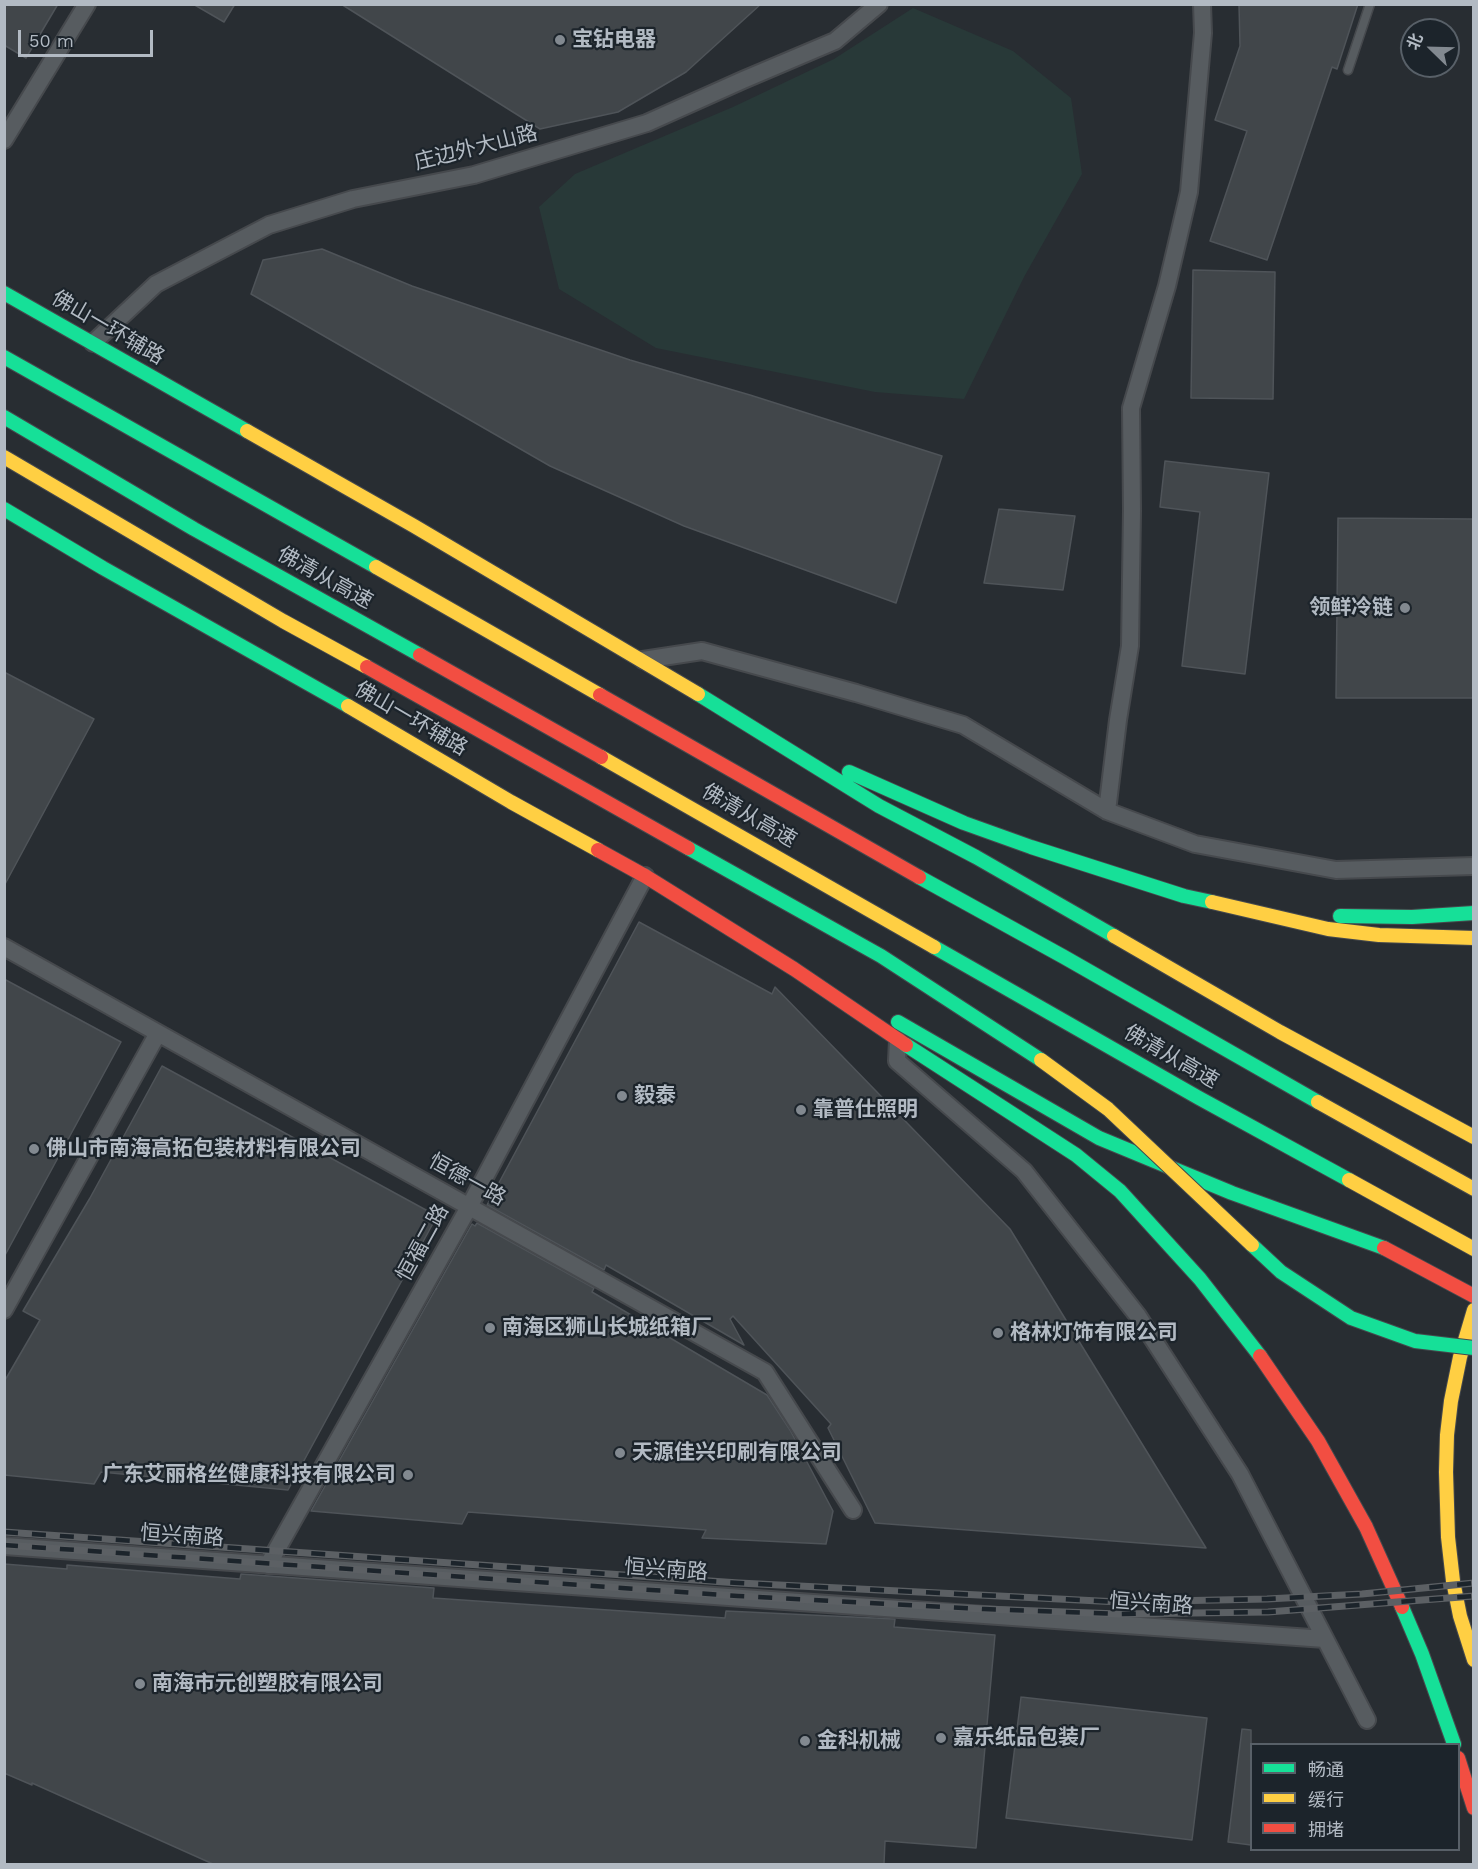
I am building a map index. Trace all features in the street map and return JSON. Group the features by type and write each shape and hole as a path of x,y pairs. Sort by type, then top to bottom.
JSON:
{"main road":[{"name":"佛山一环辅路","path":"4,293 414,526 643,660 750,726"},
{"name":"佛清从高速","path":"4,357 906,870 1473,1189"},
{"name":"佛清从高速","path":"4,417 194,529 615,764 1199,1098 1473,1249"},
{"path":"4,457 283,621 881,956 1021,1045 1108,1109 1281,1272 1351,1318 1415,1341 1473,1348"},
{"name":"佛山一环辅路","path":"4,509 511,802 645,876 794,969"},
{"path":"750,726 964,823 1184,896 1328,929 1379,935 1473,938"},
{"path":"750,726 879,806 1007,875 1280,1032 1473,1137"},
{"path":"1227,905 1333,916 1473,913"},
{"path":"794,969 898,1040 1076,1155 1120,1191 1207,1288 1272,1372 1318,1441 1366,1527 1417,1643 1454,1743"},
{"path":"794,969 907,1028 1100,1138 1232,1193 1394,1252 1473,1296"},
{"path":"1473,1310 1451,1401 1446,1463 1448,1537 1458,1604 1473,1659"},
{"path":"1460,1765 1473,1808"}],"street":[{"path":"4,140 87,4"},
{"name":"庄边外大山路","path":"93,343 156,284 269,225 353,199 474,175 647,123 834,41 879,4"},
{"path":"1107,811 1130,646 1131,408 1167,286 1189,192 1203,33 1203,4"},
{"path":"643,660 702,651 963,725 1107,811 1196,844 1336,870 1473,866"},
{"name":"恒福二路","path":"268,1564 469,1207 645,876"},
{"name":"恒德一路","path":"4,947 765,1372 853,1510"},
{"path":"4,1310 158,1033"},
{"path":"898,1040 897,1061 1024,1171 1138,1316 1240,1474 1367,1720"},
{"name":"恒兴南路","path":"4,1546 1325,1639"}],"lane":[{"path":"1348,70 1370,4"}],"shaded area":[{"path":"913,8 1013,51 1071,98 1082,174 1024,277 964,399 875,392 656,348 559,289 539,207 575,174 733,107 834,59"}],"building":[{"path":"4,4 58,4 26,58 4,45"},
{"path":"193,4 235,4 224,22"},
{"name":"宝钻电器","path":"341,4 761,4 686,72 618,112 540,129"},
{"path":"1239,4 1358,4 1337,69 1332,67 1267,260 1210,241 1247,131 1215,120 1240,46"},
{"path":"322,249 412,286 630,360 750,395 942,456 896,603 684,526 550,466 251,294 263,260"},
{"path":"1193,270 1275,272 1273,399 1191,398"},
{"path":"1165,461 1269,473 1245,674 1182,666 1200,512 1160,507"},
{"path":"999,509 1075,516 1063,590 984,583"},
{"name":"领鲜冷链","path":"1338,518 1473,519 1473,698 1336,698"},
{"path":"4,672 94,719 4,886"},
{"path":"639,922 772,994 775,987 1010,1229 1206,1548 875,1523 828,1428 831,1424 733,1316 730,1319 744,1345 606,1265 604,1270 487,1205"},
{"name":"佛山市南海高拓包装材料有限公司","path":"4,979 121,1042 4,1257"},
{"path":"162,1066 437,1216 288,1490 101,1472 94,1484 4,1475 4,1382 40,1320 23,1311 90,1198"},
{"path":"477,1223 594,1288 592,1292 767,1395 790,1430 833,1511 826,1544 702,1538 706,1530 468,1512 462,1524 311,1511 472,1224 475,1226"},
{"path":"4,1564 67,1569 67,1565 240,1579 241,1574 434,1588 433,1598 725,1618 726,1611 895,1619 894,1627 995,1635 976,1848 885,1841 884,1864 213,1864 32,1783 32,1785 4,1773"},
{"path":"1021,1697 1207,1718 1192,1840 1006,1818"},
{"path":"1242,1729 1251,1730 1250,1845 1228,1842"}],"railway":[{"path":"4,1532 739,1583 1119,1602 1267,1599 1362,1594 1474,1583"},
{"path":"4,1545 738,1596 1119,1614 1268,1612 1474,1596"}],"traffic: fast":[{"path":"4,293 247,431"},
{"path":"4,357 376,567"},
{"path":"4,417 194,529 420,655"},
{"path":"4,509 103,568 348,706"},
{"path":"698,694 879,806 976,857 1114,936"},
{"path":"849,772 964,823 1031,847 1184,896 1212,902"},
{"path":"688,848 881,956 1041,1060"},
{"path":"919,877 1318,1102"},
{"path":"1340,916 1412,917 1474,913"},
{"path":"934,947 1199,1098 1349,1180"},
{"path":"898,1022 1099,1138 1232,1193 1384,1248"},
{"path":"906,1045 1076,1155 1120,1191 1200,1279 1260,1356"},
{"path":"1252,1245 1281,1272 1351,1318 1415,1341 1474,1348"},
{"path":"1402,1607 1422,1654 1454,1743"}],"traffic: slow":[{"path":"247,431 414,526 698,694"},
{"path":"4,457 283,621 367,667"},
{"path":"376,567 600,695"},
{"path":"348,706 511,802 598,850"},
{"path":"601,757 934,947"},
{"path":"1212,902 1328,929 1379,935 1474,938"},
{"path":"1114,936 1280,1032 1474,1137"},
{"path":"1041,1060 1108,1109 1252,1245"},
{"path":"1318,1102 1474,1189"},
{"path":"1349,1180 1474,1249"},
{"path":"1474,1310 1460,1357 1451,1401 1446,1472 1448,1537 1453,1581 1460,1616 1474,1660"}],"traffic: jam":[{"path":"420,655 601,757"},
{"path":"367,667 688,848"},
{"path":"600,695 919,877"},
{"path":"598,850 645,876 794,969 906,1045"},
{"path":"1384,1248 1474,1296"},
{"path":"1260,1356 1318,1441 1366,1527 1402,1607"},
{"path":"1460,1764 1474,1808"}],"place":[{"name":"宝钻电器","path":"560,40"},
{"name":"领鲜冷链","path":"1405,608"},
{"name":"毅泰","path":"622,1096"},
{"name":"靠普仕照明","path":"801,1110"},
{"name":"佛山市南海高拓包装材料有限公司","path":"34,1149"},
{"name":"南海区狮山长城纸箱厂","path":"490,1328"},
{"name":"格林灯饰有限公司","path":"998,1333"},
{"name":"天源佳兴印刷有限公司","path":"620,1453"},
{"name":"广东艾丽格丝健康科技有限公司","path":"408,1475"},
{"name":"南海市元创塑胶有限公司","path":"140,1684"},
{"name":"嘉乐纸品包装厂","path":"941,1738"},
{"name":"金科机械","path":"805,1741"}]}
